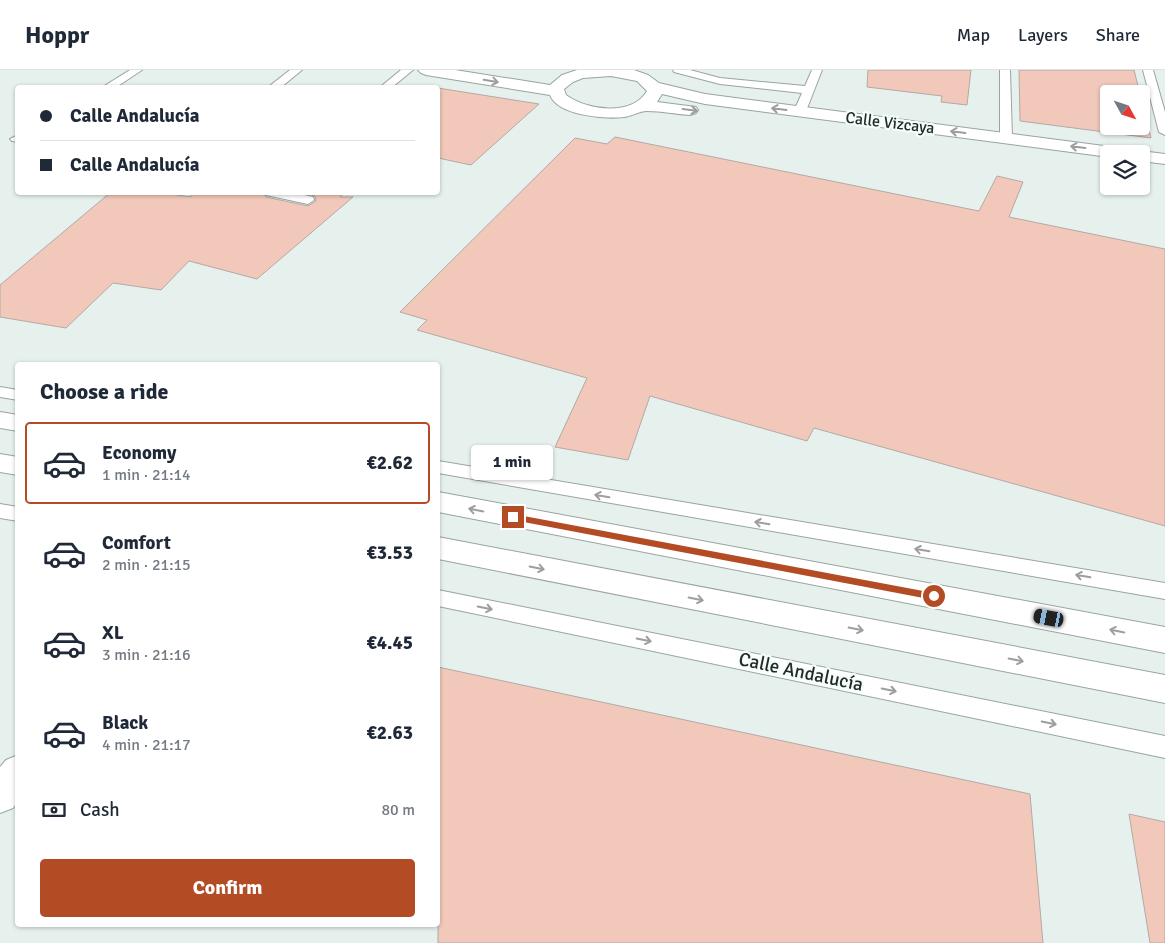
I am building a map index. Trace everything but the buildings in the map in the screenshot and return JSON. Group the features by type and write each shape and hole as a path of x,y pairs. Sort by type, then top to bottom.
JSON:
{"street":[{"path":"426,70 556,91 561,82 568,77"},
{"name":"Calle Vizcaya","path":"514,70 568,77 589,72 620,72 642,78 654,87 705,99 1002,144 1100,163"},
{"path":"642,106 654,97 654,87"},
{"name":"Calle Vizcaya","path":"556,91 561,101 583,110 615,112 642,106 670,108 1002,144 1100,152"},
{"path":"1150,157 1165,159"},
{"path":"1150,171 1165,173"},
{"path":"0,420 15,422"},
{"path":"0,463 15,466"},
{"path":"440,502 1165,640"},
{"path":"440,548 1165,689"},
{"path":"0,796 15,776"}],"lane":[{"path":"111,85 137,70"},
{"path":"276,85 297,70"},
{"path":"388,85 408,70"},
{"path":"678,70 720,82 809,90"},
{"path":"800,112 817,70"},
{"path":"1002,144 1005,70"},
{"path":"1148,70 1165,132"},
{"path":"284,195 308,200"},
{"path":"0,392 15,394"},
{"path":"440,467 1165,590"},
{"path":"0,511 15,514"},
{"name":"Calle Andalucía","path":"440,598 1165,747"}],"route":[{"path":"513,517 934,596"}]}
